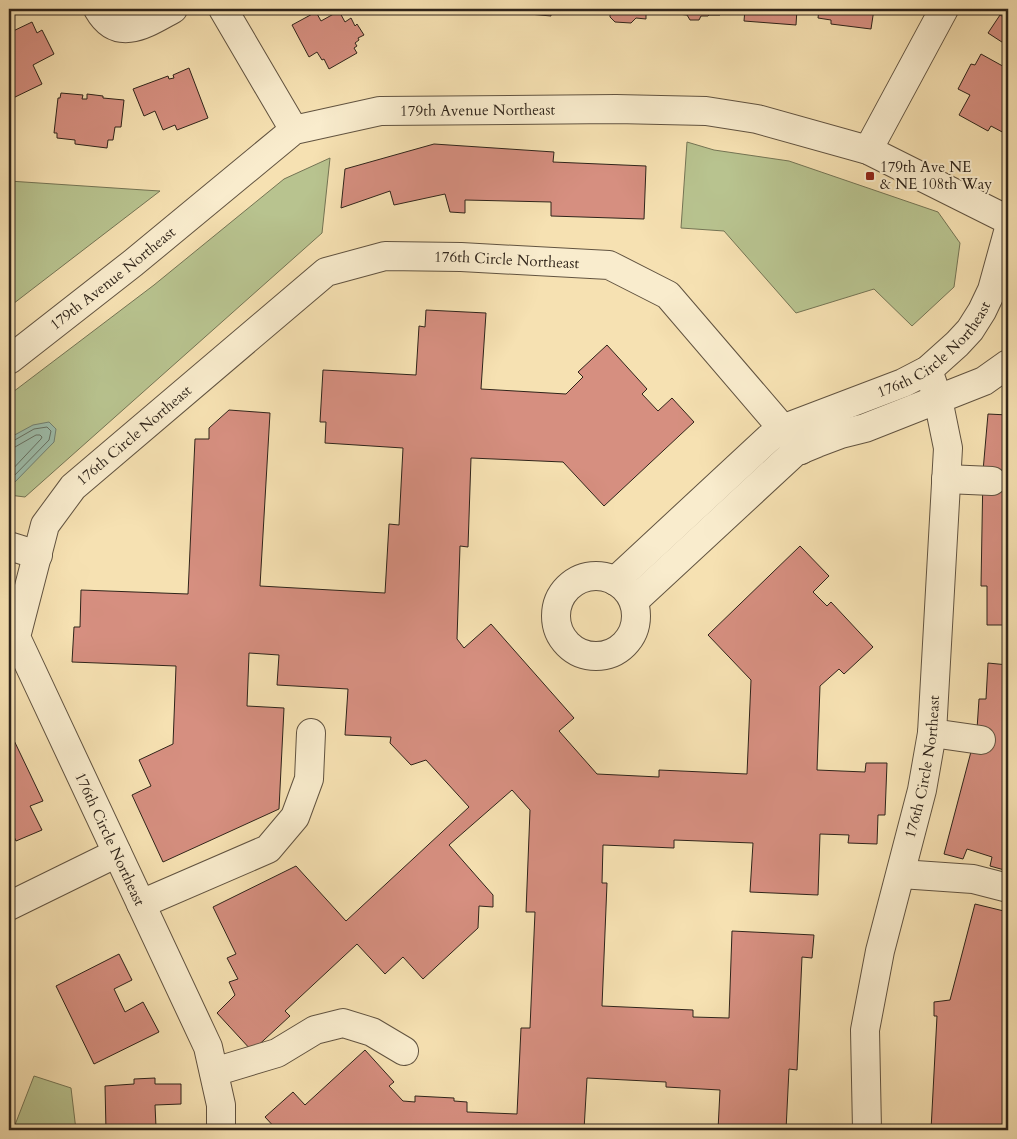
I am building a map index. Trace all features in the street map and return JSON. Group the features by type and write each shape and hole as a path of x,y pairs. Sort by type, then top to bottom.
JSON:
{"street":[{"path":"98,9 107,20 116,26 134,28 172,9"},
{"path":"223,9 294,130"},
{"path":"868,150 944,9"},
{"name":"179th Avenue Northeast","path":"9,360 133,263 294,130 380,111 616,109 696,111 757,119 868,150 1008,220"},
{"name":"176th Circle Northeast","path":"615,581 782,428 903,383 928,370 970,330 982,311 992,290 1008,232"},
{"name":"176th Circle Northeast","path":"221,1130 220,1105 208,1047 117,853 12,638 46,525 73,487 326,272 386,256 461,257 609,265 668,295 801,450"},
{"name":"176th Circle Northeast","path":"634,601 795,452 817,442 865,428 984,381 1008,364"},
{"path":"928,370 938,399"},
{"name":"176th Circle Northeast","path":"867,1130 865,1030 880,951 922,790 932,733 948,448 938,399"},
{"path":"946,479 992,481"},
{"path":"9,546 38,555"},
{"path":"584,577 607,577 627,589 634,601 636,622 634,633 619,650 608,655 597,657 585,656 575,651 559,634 556,611 559,600 565,590 574,582 584,577"},
{"path":"141,904 268,849 295,817 298,810 309,779 311,733"},
{"path":"932,733 981,740"},
{"path":"9,906 117,853"},
{"path":"900,874 973,879 1008,888"},
{"path":"214,1072 277,1053 315,1030 342,1023 372,1032 404,1051"}],"green space":[{"path":"687,142 714,150 789,161 938,212 960,243 954,287 912,326 874,289 796,313 724,231 681,228"},
{"path":"330,158 322,233 25,497 9,495 9,395 154,285 284,179"},
{"path":"9,181 144,190 160,191 9,307"},
{"path":"34,1076 71,1088 76,1130 13,1130"}],"water":[{"path":"49,422 56,429 54,442 12,485 9,485 9,438 33,425"}],"building":[{"path":"511,9 566,9 565,13 551,12 551,16 511,11"},
{"path":"592,9 646,9 646,19 636,18 631,23 615,22 610,17 610,14 592,14"},
{"path":"668,9 721,9 720,15 701,16 699,20 690,20 687,15 668,13"},
{"path":"745,9 797,9 796,25 744,21"},
{"path":"819,9 874,9 871,29 831,24 831,20 818,18"},
{"path":"1006,9 1008,9 1008,46 988,33"},
{"path":"339,11 345,22 351,18 355,26 357,24 364,35 358,38 359,40 355,43 357,46 354,48 357,53 329,69 324,59 322,60 317,52 309,57 292,25 316,12 321,21"},
{"path":"32,22 37,33 42,30 54,54 33,65 42,84 11,99 9,94 9,33"},
{"path":"981,54 1008,69 1008,129 1006,134 991,126 988,131 959,115 970,95 958,89 971,64 975,65"},
{"path":"189,68 208,118 177,130 175,125 163,130 155,111 144,116 133,89 168,76 169,79 174,78 173,75"},
{"path":"61,93 83,95 82,99 87,99 87,94 124,100 121,127 115,127 113,140 108,140 107,148 75,144 75,140 57,138 57,133 54,133 58,98 60,98"},
{"path":"434,144 554,152 553,162 646,166 644,219 551,216 551,202 465,200 465,213 450,212 445,194 394,205 390,191 341,208 345,169"},
{"path":"426,310 486,313 481,389 566,394 583,377 578,372 607,345 647,389 642,394 658,411 672,398 694,422 604,506 563,462 471,458 468,547 460,546 457,639 464,648 491,624 574,718 559,731 597,774 659,777 659,770 747,774 751,680 708,635 800,546 829,576 813,592 827,606 831,602 873,647 844,674 839,669 820,686 817,770 865,772 866,763 887,763 885,815 878,815 877,844 848,843 849,835 820,834 818,895 750,892 753,843 674,840 674,848 603,845 602,883 607,883 602,1006 693,1010 693,1017 729,1018 732,931 814,935 812,958 802,957 797,1070 789,1069 786,1130 718,1130 720,1090 666,1087 666,1082 587,1078 584,1130 277,1130 265,1117 293,1092 305,1105 365,1050 394,1082 389,1086 403,1101 415,1102 415,1096 454,1098 454,1101 467,1102 467,1112 517,1114 521,1028 530,1028 535,912 526,912 530,810 512,790 449,845 493,895 493,907 479,906 478,928 423,979 403,957 385,974 357,944 285,1011 290,1016 252,1051 217,1013 235,995 229,982 238,979 227,958 236,954 213,907 296,866 346,921 469,807 426,760 411,765 390,743 391,737 345,735 348,689 277,685 279,655 249,653 247,706 284,708 279,809 163,862 132,795 151,786 139,760 173,744 176,666 72,662 74,627 80,627 81,590 188,594 195,439 209,439 209,428 229,410 270,413 260,586 385,593 389,524 399,525 403,448 325,443 326,422 320,422 323,370 416,375 419,326 425,327"},
{"path":"988,414 1008,415 1008,625 987,625 987,586 981,586 983,471"},
{"path":"988,663 1008,665 1008,871 990,866 992,857 967,849 963,859 944,854 977,729 979,699 986,699"},
{"path":"9,730 43,801 30,806 42,830 16,841 9,825"},
{"path":"975,904 1008,912 1008,1031 1005,1130 931,1130 937,1016 934,1016 934,1002 950,1000"},
{"path":"119,954 132,980 114,989 125,1012 143,1002 159,1032 94,1064 56,986"},
{"path":"155,1078 155,1084 181,1084 181,1104 155,1105 156,1127 183,1127 183,1130 106,1130 105,1086 134,1084 134,1079"}],"place":[{"name":"179th Ave NE & NE 108th Way","path":"870,176"}]}
